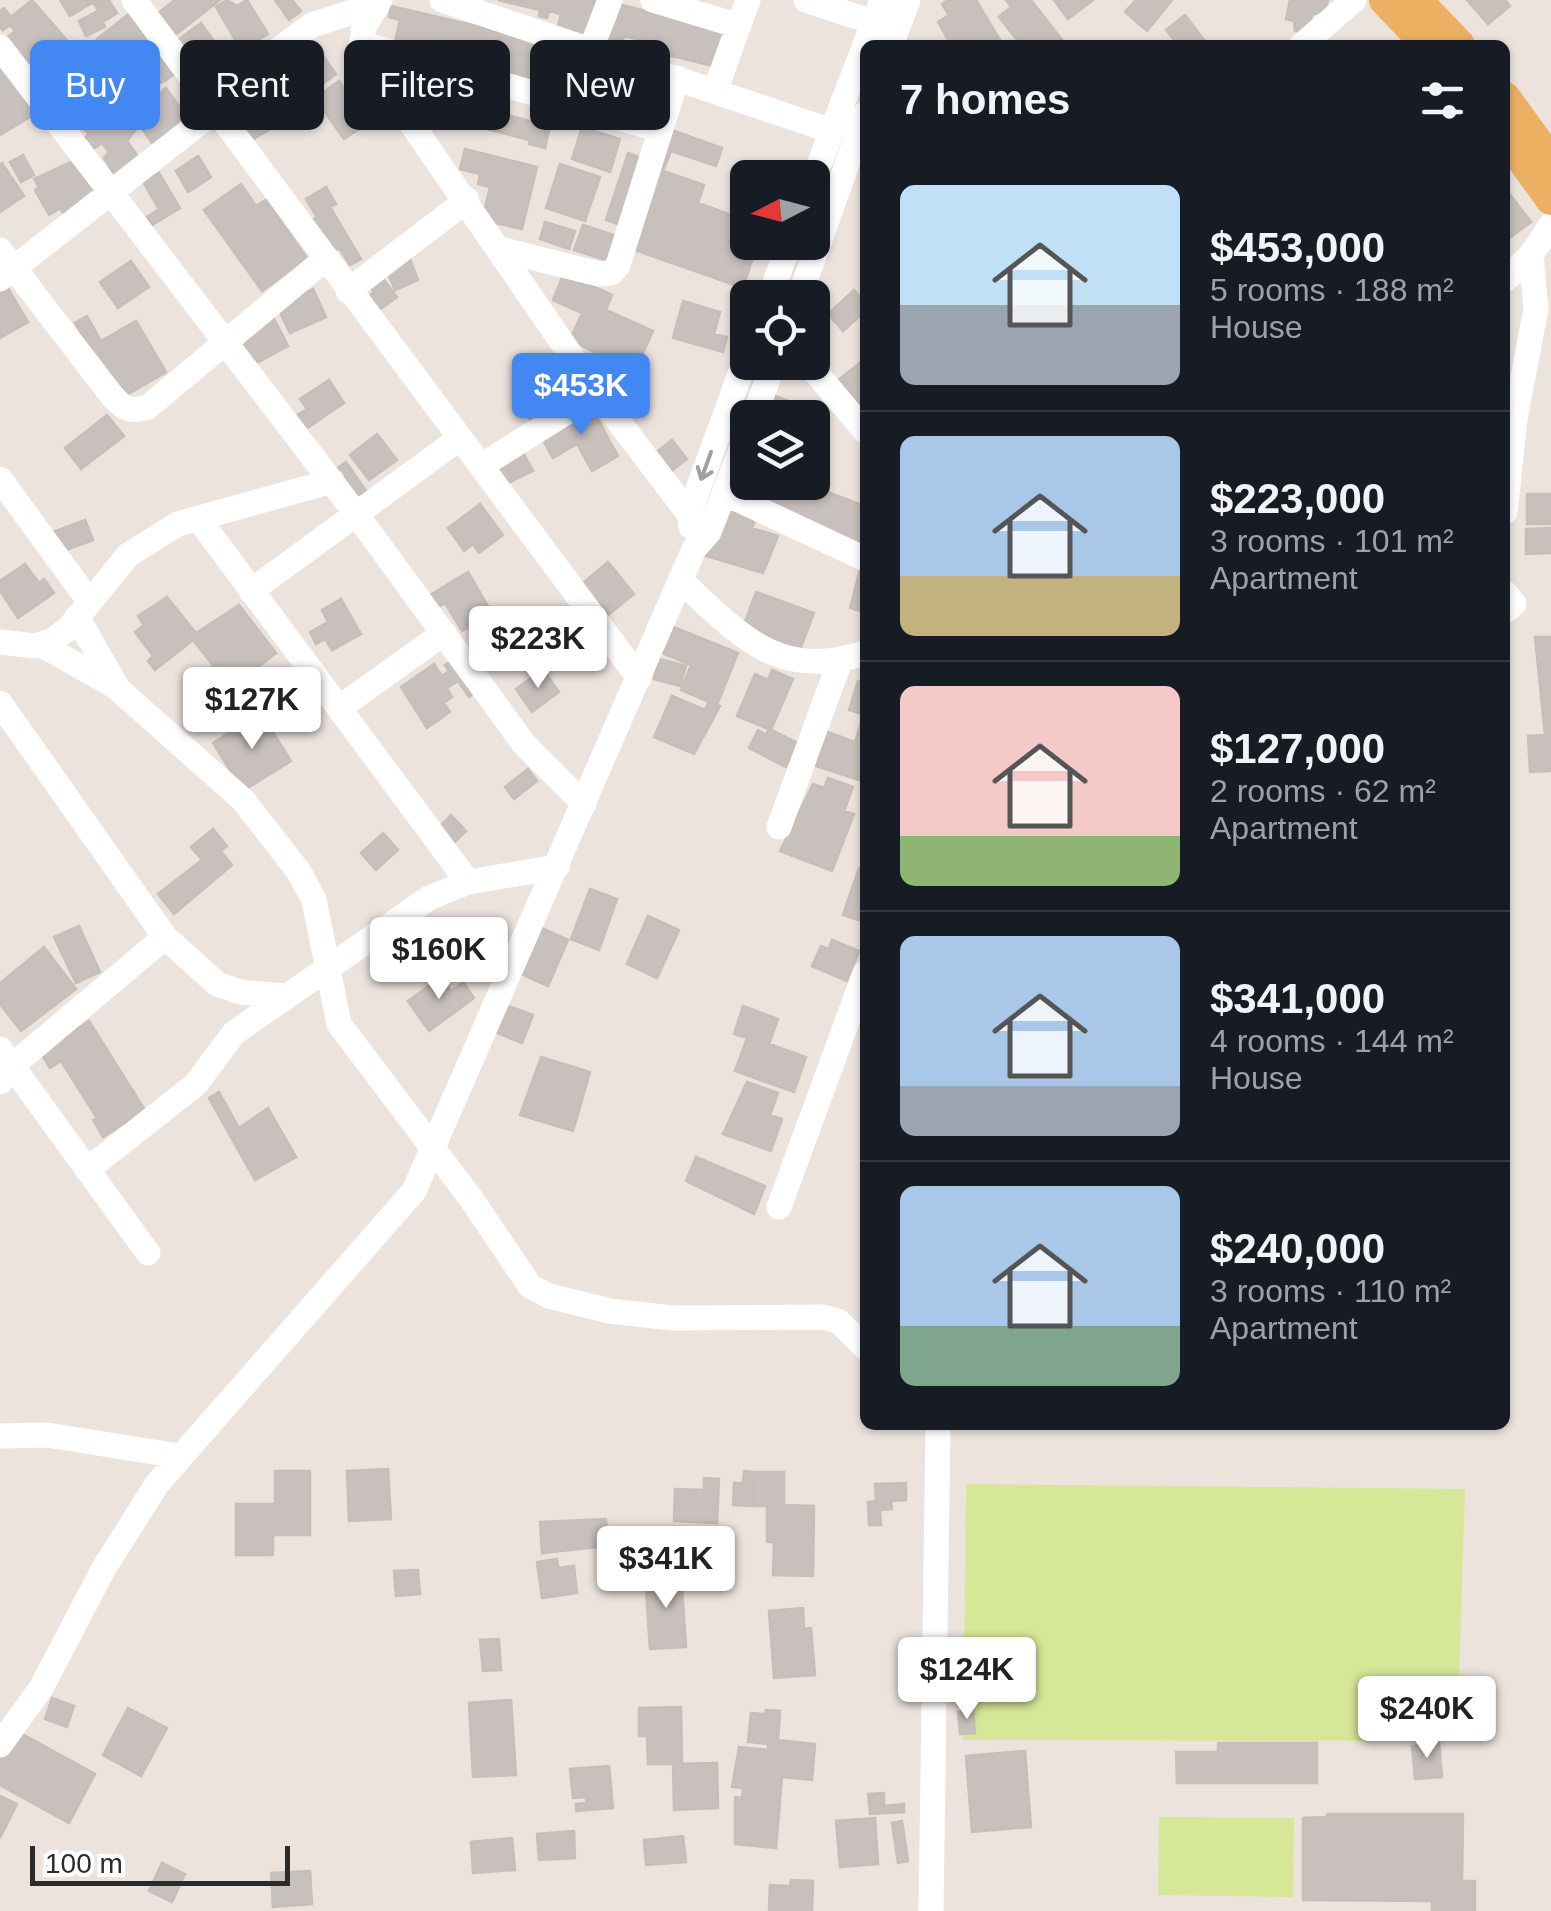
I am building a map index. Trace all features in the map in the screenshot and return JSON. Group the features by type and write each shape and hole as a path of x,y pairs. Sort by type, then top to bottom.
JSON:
{"main road":[{"path":"1384,0 1423,40"},
{"path":"1416,0 1454,40"},
{"path":"1510,105 1551,162"},
{"path":"1510,142 1551,200"}],"street":[{"path":"134,0 180,62"},
{"path":"442,0 564,40"},
{"path":"594,40 610,0"},
{"path":"652,0 739,26"},
{"path":"715,91 748,0"},
{"path":"806,0 878,11 867,40"},
{"path":"893,40 908,0"},
{"path":"1308,40 1354,0"},
{"path":"293,40 312,25 378,2"},
{"path":"362,40 378,2"},
{"path":"0,47 357,514 524,744 584,804"},
{"path":"821,160 860,58"},
{"path":"670,76 832,130"},
{"path":"670,99 677,78"},
{"path":"184,130 112,194 5,266 124,409 148,407 324,260"},
{"path":"230,130 639,678"},
{"path":"417,130 597,393 689,514 702,541"},
{"path":"500,249 599,274 611,272 618,265 660,130"},
{"path":"807,280 857,163"},
{"path":"348,291 467,200"},
{"path":"1510,275 1531,255 1551,225"},
{"path":"1510,470 1536,309 1531,255"},
{"path":"689,514 738,380"},
{"path":"822,380 860,426"},
{"path":"481,466 597,393"},
{"path":"251,591 460,438"},
{"path":"0,1746 41,1688 104,1568 179,1456 414,1191 730,478"},
{"path":"0,479 84,609 118,689"},
{"path":"42,646 84,609 128,555 178,524 332,481"},
{"path":"724,493 860,557"},
{"path":"198,518 468,882"},
{"path":"681,581 748,642 809,664 860,655"},
{"path":"338,708 444,633"},
{"path":"0,642 42,646 118,689 243,800 266,827 314,900 339,1024"},
{"path":"778,826 840,661"},
{"path":"0,703 10,738 165,936 217,984 240,992 288,993 339,1024 434,1148 518,1273 548,1296 610,1311 672,1318 823,1317 838,1321 860,1342"},
{"path":"87,1170 160,1117 196,1084 234,1033 429,898 468,882 557,867"},
{"path":"148,1253 4,1066 165,936"},
{"path":"779,1207 860,987"},
{"path":"931,1911 938,1430"},
{"path":"0,1436 46,1435 179,1456"}],"green space":[{"path":"966,1484 1465,1489 1457,1741 963,1740"},
{"path":"1159,1817 1294,1818 1293,1897 1158,1895"}],"building":[{"path":"32,0 67,40 30,40 30,62 24,67 4,40 15,31 10,25 3,30 0,27 0,11 4,8 11,17"},
{"path":"60,0 97,0 70,16"},
{"path":"109,0 117,13 104,21 93,2"},
{"path":"175,0 220,0 174,36 157,14"},
{"path":"227,0 237,6 247,0 268,34 258,40 235,40 216,7"},
{"path":"275,0 292,0 301,11 289,20"},
{"path":"498,0 602,0 730,32 721,68 670,56 670,40 624,36 623,40 603,40 558,26 561,14 549,11 547,18 539,16 540,10"},
{"path":"948,0 976,0 1000,40 948,40 938,22 949,15 942,4"},
{"path":"1006,0 1031,0 1062,40 1017,40 999,17 1011,7"},
{"path":"1054,0 1093,0 1068,19"},
{"path":"1136,0 1172,0 1147,31 1125,12"},
{"path":"1290,0 1328,0 1325,10 1312,15 1308,34 1295,31 1294,21 1286,19"},
{"path":"1467,0 1505,0 1510,6 1488,24"},
{"path":"391,6 536,40 530,40 530,93 510,88 510,40 395,40 400,20 389,17"},
{"path":"135,9 159,40 98,40"},
{"path":"98,11 105,27 86,36 79,21"},
{"path":"1185,15 1204,40 1174,40 1166,30"},
{"path":"201,23 213,40 180,40 180,49 175,42"},
{"path":"305,31 311,40 293,40"},
{"path":"164,46 180,68 165,81 160,75 160,49"},
{"path":"324,57 336,74 324,83"},
{"path":"0,59 30,110 30,117 0,135"},
{"path":"339,81 344,88 344,130 358,130 344,139 324,111 324,92"},
{"path":"166,88 180,108 180,124 152,143 143,130 160,130 160,94"},
{"path":"670,90 677,92 670,116"},
{"path":"510,116 530,121 530,130 549,130 545,148 529,144 530,140 491,130 510,130"},
{"path":"85,130 135,130 127,141 140,160 116,177 104,158 109,152 102,143 90,151 83,140 89,133"},
{"path":"239,130 268,130 247,143"},
{"path":"581,130 620,139 610,172 572,159"},
{"path":"669,130 722,148 716,166 671,151 663,171 704,185 698,203 730,215 730,260 752,260 746,280 730,280 730,283 629,248"},
{"path":"465,149 537,167 522,229 482,220 490,187 478,184 480,174 460,169"},
{"path":"628,153 647,160 626,227 606,220"},
{"path":"23,155 34,175 21,182 10,162"},
{"path":"198,156 211,177 188,192 176,171"},
{"path":"75,160 95,194 63,213 60,208 49,215 35,190 39,187 34,179"},
{"path":"560,164 600,177 585,221 546,208"},
{"path":"0,165 24,196 0,212"},
{"path":"159,173 180,208 152,225 147,217 159,209 143,182"},
{"path":"241,184 256,206 266,200 307,258 262,291 204,210"},
{"path":"326,187 336,204 330,207 361,259 350,265 339,248 329,254 310,222 317,217 306,199"},
{"path":"1510,195 1531,222 1510,237"},
{"path":"545,222 575,231 569,249 540,239"},
{"path":"583,225 623,238 615,263 574,250"},
{"path":"410,259 418,280 395,290 386,269"},
{"path":"131,261 149,287 118,308 100,282"},
{"path":"378,272 397,297 375,313 364,300 374,292 366,281"},
{"path":"564,273 612,295 606,310 653,331 635,372 570,340 582,313 553,300"},
{"path":"0,275 28,322 0,338"},
{"path":"313,289 326,317 290,333 277,306"},
{"path":"854,290 860,297 860,316 843,331 830,312"},
{"path":"683,301 720,312 714,334 727,337 723,352 673,338"},
{"path":"272,315 288,346 249,367 243,343 250,339 245,330"},
{"path":"87,316 101,341 136,321 166,372 118,400 75,323"},
{"path":"860,363 860,407 859,408 837,381"},
{"path":"554,375 568,398 531,421 517,397"},
{"path":"329,380 344,403 300,433 291,419 307,409 300,399"},
{"path":"590,405 618,456 592,471 577,444 553,458 540,435"},
{"path":"107,415 124,436 81,469 65,448"},
{"path":"377,434 397,460 369,480 350,455"},
{"path":"672,440 687,459 669,473 654,454"},
{"path":"521,448 533,471 504,485 493,462"},
{"path":"346,462 366,491 356,498 336,469"},
{"path":"830,493 860,504 860,548 747,500 830,500"},
{"path":"1527,494 1551,494 1551,524 1527,524"},
{"path":"480,504 503,535 479,553 473,544 464,551 448,528"},
{"path":"721,506 756,517 752,528 778,536 763,573 706,556"},
{"path":"85,520 93,540 61,552 53,532"},
{"path":"1551,528 1551,553 1526,554 1526,529"},
{"path":"608,562 634,594 608,615 583,583"},
{"path":"25,564 39,583 44,579 54,593 18,618 0,591 0,581"},
{"path":"860,570 860,611 850,608"},
{"path":"468,572 492,613 462,631 445,603 429,613 422,600"},
{"path":"756,592 814,613 799,652 743,627"},
{"path":"167,597 196,633 239,605 276,653 231,688 193,640 155,670 148,661 153,656 135,632 144,625 138,616"},
{"path":"341,599 361,634 332,650 325,639 316,644 310,632 328,622 322,610"},
{"path":"666,624 738,653 717,705 681,690 691,665 655,650"},
{"path":"1535,637 1551,637 1551,771 1530,772 1528,736 1545,735"},
{"path":"456,658 477,691 469,697 458,681 447,688 452,697 444,703 450,712 427,728 401,687 434,664 442,676 449,671 445,665"},
{"path":"659,659 686,666 680,686 654,679"},
{"path":"543,669 559,692 532,712 516,689"},
{"path":"772,670 793,679 771,730 737,716 755,674 768,680"},
{"path":"858,681 860,682 860,713 849,710"},
{"path":"672,696 705,710 709,701 720,706 694,754 654,737"},
{"path":"261,713 291,761 243,791 213,743"},
{"path":"860,726 860,780 816,766 828,732 855,742"},
{"path":"769,729 798,743 786,767 749,748 758,730 766,735"},
{"path":"528,769 537,781 514,799 505,787"},
{"path":"828,778 853,787 844,811 854,814 832,871 780,851 813,784 824,788"},
{"path":"451,815 466,831 453,844 438,828"},
{"path":"213,829 227,846 221,851 232,865 174,914 158,894 202,860 191,847"},
{"path":"383,833 398,850 376,870 361,853"},
{"path":"859,868 860,868 860,920 843,915"},
{"path":"590,889 617,899 599,950 571,939"},
{"path":"648,916 679,930 657,978 627,964"},
{"path":"79,926 100,972 76,983 54,937"},
{"path":"537,926 568,940 548,986 517,972"},
{"path":"832,940 859,951 847,981 812,966 821,946 829,949"},
{"path":"44,947 76,989 21,1031 0,1004 0,983"},
{"path":"441,977 451,991 463,982 474,998 429,1031 408,1001"},
{"path":"506,1005 533,1015 522,1043 495,1032"},
{"path":"743,1006 778,1019 769,1044 806,1057 794,1092 735,1071 747,1038 734,1034"},
{"path":"89,1021 145,1110 103,1137 93,1120 97,1118 61,1061 50,1068 40,1052"},
{"path":"541,1057 590,1072 573,1131 520,1115"},
{"path":"747,1082 778,1093 770,1115 782,1119 771,1151 723,1134"},
{"path":"219,1092 239,1128 268,1108 296,1157 255,1180 209,1098"},
{"path":"696,1157 765,1186 754,1214 686,1181"},
{"path":"388,1469 391,1519 349,1521 347,1471"},
{"path":"275,1471 310,1471 310,1535 273,1535 273,1555 236,1555 236,1504 275,1504"},
{"path":"744,1471 754,1472 752,1506 733,1505 734,1483 743,1483"},
{"path":"755,1472 784,1472 784,1505 814,1506 813,1576 773,1575 774,1542 767,1542 767,1506 754,1506"},
{"path":"704,1478 719,1479 717,1523 674,1521 675,1489 704,1490"},
{"path":"906,1483 906,1500 891,1501 892,1509 880,1510 881,1525 869,1525 868,1502 876,1501 875,1484"},
{"path":"606,1519 607,1546 542,1553 540,1522"},
{"path":"557,1559 558,1568 574,1566 577,1593 542,1598 537,1562"},
{"path":"418,1570 420,1594 396,1596 394,1571"},
{"path":"681,1573 686,1647 650,1649 645,1575"},
{"path":"803,1608 804,1629 811,1628 815,1675 774,1678 769,1611"},
{"path":"499,1639 501,1670 483,1671 480,1640"},
{"path":"969,1676 973,1702 962,1703 959,1678"},
{"path":"52,1698 74,1706 67,1727 45,1719"},
{"path":"511,1700 516,1775 473,1777 469,1703"},
{"path":"681,1707 682,1764 648,1764 647,1736 639,1736 639,1708"},
{"path":"128,1708 167,1728 141,1776 103,1755"},
{"path":"766,1710 780,1711 778,1740 815,1744 812,1780 782,1777 776,1848 735,1844 735,1797 742,1798 743,1788 732,1787 739,1747 768,1750 768,1744 748,1742 751,1713 765,1714"},
{"path":"973,1710 975,1733 960,1734 958,1712"},
{"path":"15,1730 95,1774 69,1823 0,1785 0,1758"},
{"path":"1218,1743 1317,1743 1317,1783 1177,1783 1176,1752 1218,1752"},
{"path":"1439,1743 1442,1777 1415,1779 1412,1746"},
{"path":"1025,1751 1031,1827 972,1832 966,1756"},
{"path":"717,1763 718,1808 674,1810 673,1764"},
{"path":"609,1766 613,1808 576,1811 576,1804 586,1803 586,1797 573,1798 570,1769"},
{"path":"884,1793 884,1806 904,1804 904,1812 870,1814 868,1794"},
{"path":"0,1796 17,1804 0,1838"},
{"path":"1327,1814 1463,1814 1462,1881 1475,1881 1475,1911 1432,1911 1432,1901 1303,1900 1303,1818"},
{"path":"875,1818 878,1864 840,1867 836,1821"},
{"path":"902,1821 908,1861 898,1863 892,1823"},
{"path":"574,1831 575,1858 539,1860 537,1834"},
{"path":"683,1836 686,1862 646,1865 644,1840"},
{"path":"512,1838 515,1870 473,1873 471,1842"},
{"path":"162,1863 185,1874 172,1902 149,1891"},
{"path":"310,1871 312,1904 273,1907 271,1873"},
{"path":"791,1880 813,1881 812,1911 769,1911 770,1885 790,1886"}]}
